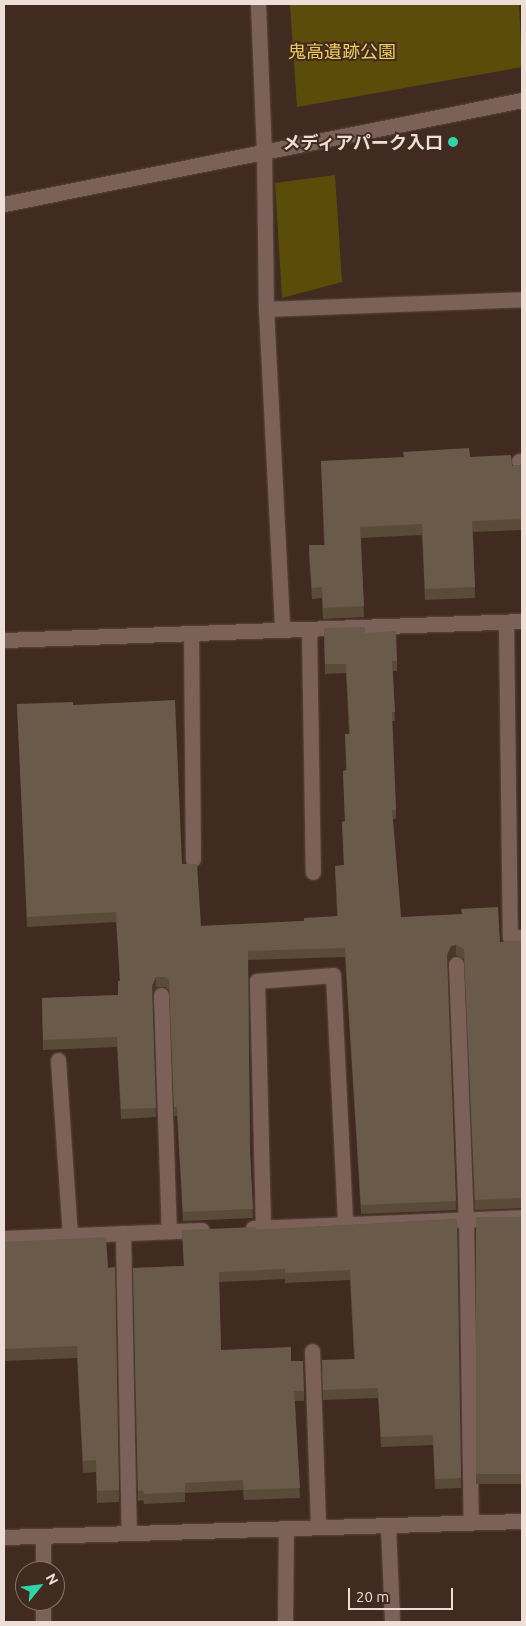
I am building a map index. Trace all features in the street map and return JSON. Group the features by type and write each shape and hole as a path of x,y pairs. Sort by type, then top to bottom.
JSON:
{"street":[{"path":"258,4 264,152 266,308 282,630"},
{"path":"4,204 522,100"},
{"path":"266,308 522,299"},
{"path":"4,640 522,621"},
{"path":"506,622 510,937 522,937"},
{"path":"309,629 313,872"},
{"path":"191,634 193,859"},
{"path":"456,964 466,1219 471,1522"},
{"path":"263,1227 257,981 333,974 345,1224"},
{"path":"161,995 169,1231"},
{"path":"58,1060 70,1235"},
{"path":"235,1228 522,1217"},
{"path":"4,1238 216,1229"},
{"path":"123,1233 129,1533"},
{"path":"312,1350 318,1528"},
{"path":"4,1537 522,1521"},
{"path":"388,1525 392,1622"},
{"path":"285,1622 286,1528"},
{"path":"43,1536 43,1561"}],"green space":[{"name":"鬼高遺跡公園","path":"290,4 519,4 522,67 297,107"},
{"path":"335,175 342,282 282,298 275,183"}],"building":[{"path":"469,448 470,457 511,455 512,466 522,465 522,519 472,521 475,587 425,589 422,524 360,527 364,606 323,608 322,587 312,588 309,545 325,545 321,461 404,457 403,452"},
{"path":"365,627 365,633 396,631 397,661 392,661 395,712 392,712 396,810 392,810 401,917 462,914 461,909 498,907 500,942 522,941 522,1198 475,1200 464,949 456,945 451,946 447,955 456,1201 361,1205 345,948 248,951 250,1152 253,1209 183,1212 177,1107 174,1107 169,980 165,977 156,977 152,986 156,1108 121,1109 117,1037 43,1040 42,998 118,995 118,981 120,981 116,912 27,917 17,704 73,702 73,705 175,700 182,864 197,864 201,926 304,921 304,918 338,916 335,866 344,865 342,822 345,821 343,771 347,770 345,734 350,734 346,664 325,664 324,628"},
{"path":"476,1217 522,1217 522,1474 476,1474"},
{"path":"457,1219 461,1478 435,1479 433,1435 381,1437 378,1388 323,1390 322,1360 355,1359 350,1270 285,1273 285,1269 219,1272 221,1350 291,1347 291,1361 303,1361 304,1391 294,1391 300,1488 244,1490 243,1480 185,1483 185,1492 144,1494 143,1490 138,1491 133,1268 184,1266 182,1230 256,1227 256,1230"},
{"path":"106,1237 108,1268 115,1267 119,1490 97,1491 96,1460 83,1461 77,1346 4,1349 4,1242"}],"place":[{"name":"メディアパーク入口","path":"453,142"}]}
